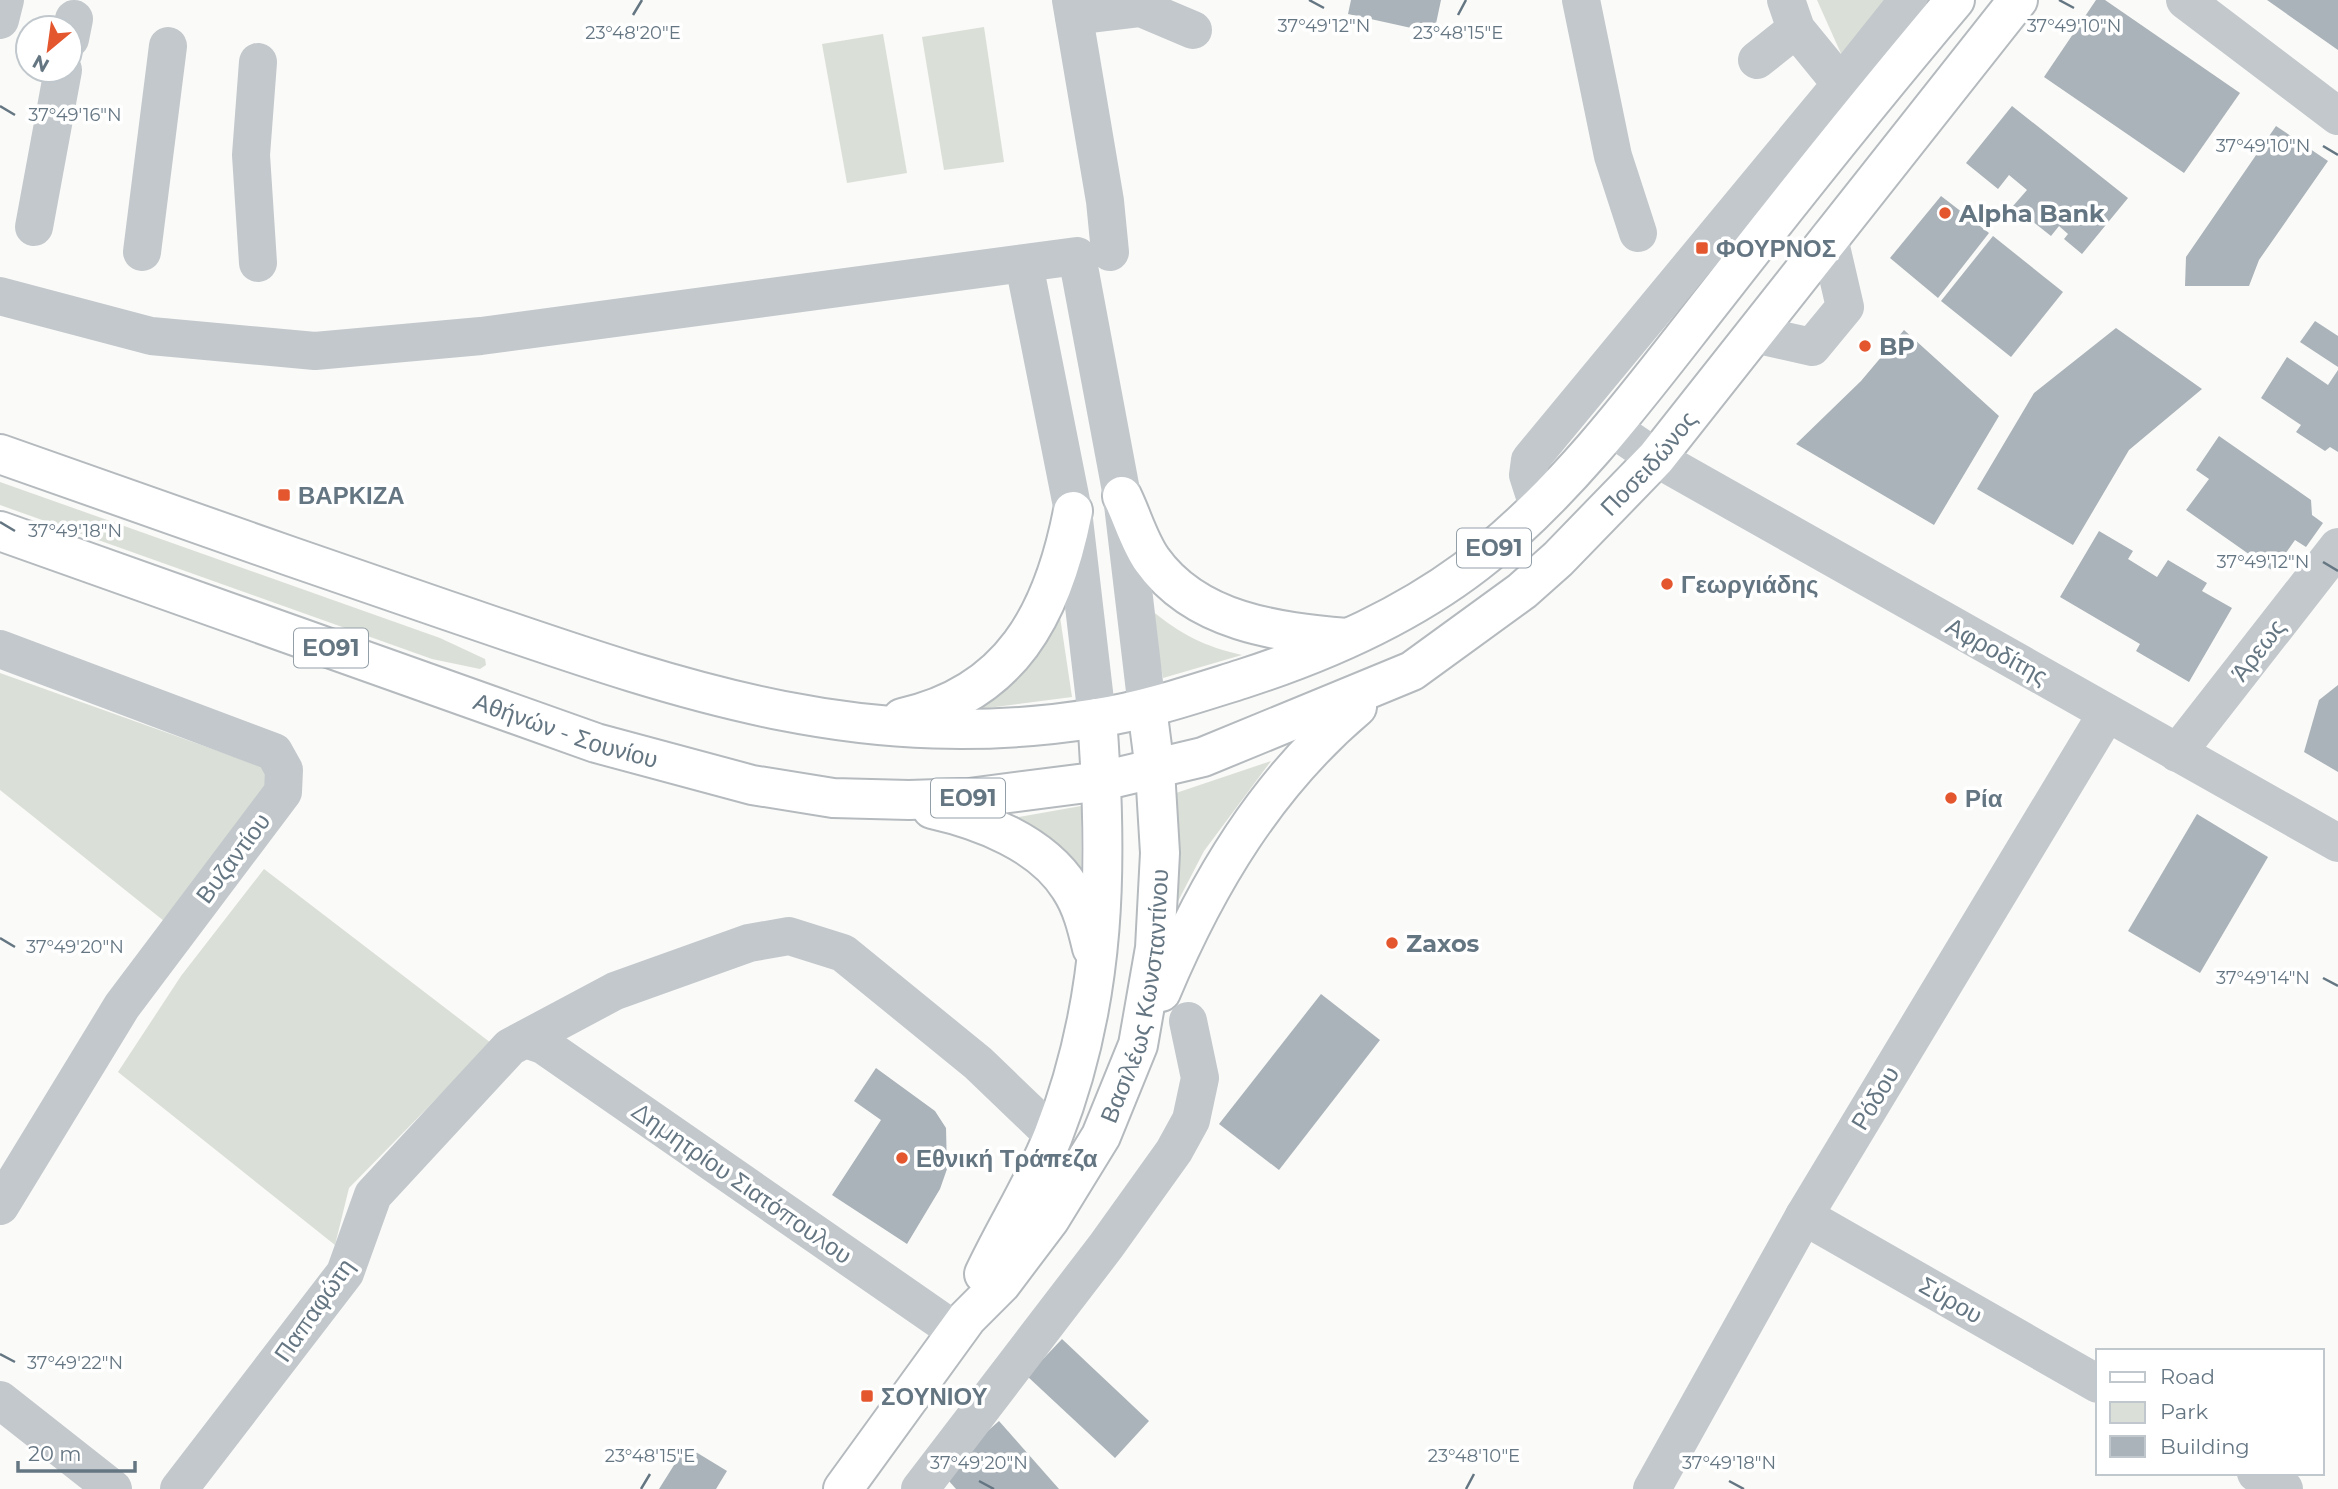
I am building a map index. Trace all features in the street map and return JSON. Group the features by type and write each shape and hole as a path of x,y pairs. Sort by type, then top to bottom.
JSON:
{"main road":[{"name":"Ποσειδώνος","path":"1097,718 1147,708 1266,671 1352,639 1444,586 1489,553 1612,428 1955,0"},
{"name":"Ποσειδώνος","path":"1155,770 1203,757 1282,727 1412,671 1522,591 1558,559 1656,458 2018,0"},
{"name":"ΕΟ91","path":"0,454 617,668 732,702 845,723 969,730 1097,718"},
{"path":"1122,496 1152,560 1200,603 1248,624 1352,639"},
{"path":"845,723 897,719 938,710 972,691 1001,668 1017,653 1046,600 1064,558 1073,511"},
{"name":"Αθήνών - Σουνίου","path":"0,531 596,743 752,785 833,798 909,800 969,797 1102,781 1155,770"},
{"path":"1138,1045 1206,893 1239,839 1272,794 1318,740 1357,707 1412,671"},
{"name":"Βασιλέως Κωνσταντίνου","path":"843,1489 962,1325 1001,1284 1050,1219 1101,1136 1138,1045 1155,948 1158,904 1159,829 1147,708"},
{"name":"Βασιλέως Κωνσταντίνου","path":"962,1325 986,1271 1022,1205 1053,1135 1077,1064 1095,991 1104,846 1097,718"},
{"path":"833,798 935,809 982,824 1024,844 1069,886 1084,917 1093,953 1095,991"}],"street":[{"path":"0,20 5,0"},
{"path":"1581,0 1613,156 1637,233"},
{"path":"1538,506 1528,475 1530,460 1908,0"},
{"path":"2185,0 2338,116"},
{"path":"1147,708 1093,254 1105,201 1072,8 1142,8 1193,30"},
{"path":"1756,60 1791,14 1841,84"},
{"path":"142,253 168,46"},
{"path":"258,62 251,155 258,263"},
{"path":"34,227 60,84"},
{"path":"1754,334 1812,347 1845,307 1829,238"},
{"path":"0,296 151,336 315,351 481,336 1093,254"},
{"path":"1024,264 1073,511 1097,718"},
{"name":"Αφροδίτης","path":"1612,428 1656,458 2338,843"},
{"name":"Άρεως","path":"2178,752 2338,547"},
{"name":"Βυζαντίου","path":"0,649 274,751 284,770 283,792 122,1006 0,1206"},
{"name":"Ρόδου","path":"1652,1489 1804,1216 2107,713"},
{"name":"Παπαφώτη","path":"179,1489 345,1273 373,1195 510,1047 615,991 749,943 789,936 843,953 978,1063 1053,1135"},
{"path":"920,1489 1106,1246 1174,1151 1191,1120 1200,1078 1188,1021"},
{"name":"Δημητρίου Σιατόπουλου","path":"526,1039 544,1045 962,1325"},
{"name":"Σύρου","path":"1804,1216 2096,1383"},
{"path":"0,1400 113,1489"},
{"path":"2260,1475 2284,1489"}],"green space":[{"path":"1817,0 1892,0 1843,58"},
{"path":"984,27 1004,162 944,170 922,37"},
{"path":"883,34 907,173 847,183 822,44"},
{"path":"0,482 440,638 485,659 486,665 480,669 432,659 0,505"},
{"path":"1151,610 1193,638 1242,655 1163,678"},
{"path":"1060,617 1072,697 958,712 1041,648"},
{"path":"0,673 260,766 270,779 169,925 0,790"},
{"path":"1271,761 1204,851 1174,909 1176,793"},
{"path":"1081,806 1081,874 1013,818"},
{"path":"264,869 491,1043 349,1188 335,1245 118,1072 181,976"}],"building":[{"path":"1351,0 1441,0 1434,33 1348,14"},
{"path":"2096,0 2105,0 2240,93 2184,173 2044,77"},
{"path":"2267,0 2338,0 2338,50"},
{"path":"2012,106 2128,198 2082,254 2064,239 2068,234 2059,226 2051,236 2013,206 2027,190 2009,175 1998,189 1966,163"},
{"path":"2276,126 2328,161 2259,260 2249,286 2185,286 2186,257"},
{"path":"1941,196 1989,233 1938,298 1890,258"},
{"path":"1993,236 2063,292 2011,357 1941,301"},
{"path":"2315,321 2338,336 2338,367 2300,342"},
{"path":"2116,328 2202,389 2129,450 2073,545 1977,489 2034,393"},
{"path":"1904,330 1999,416 1934,525 1796,444 1861,381"},
{"path":"2287,357 2328,385 2338,370 2338,452 2330,447 2325,451 2296,432 2301,425 2261,398"},
{"path":"2219,436 2311,500 2312,515 2323,523 2306,547 2295,540 2273,571 2186,510 2209,479 2196,470"},
{"path":"2099,531 2133,551 2128,559 2157,577 2168,560 2207,583 2202,591 2232,608 2189,682 2136,651 2140,644 2060,597"},
{"path":"2338,685 2338,772 2304,752 2319,700"},
{"path":"2197,814 2268,857 2200,973 2128,931"},
{"path":"1321,994 1380,1040 1279,1170 1219,1124"},
{"name":"Εθνική Τράπεζα","path":"876,1068 935,1111 946,1128 947,1169 940,1189 907,1244 832,1195 881,1120 854,1101"},
{"path":"1062,1339 1149,1421 1115,1458 1027,1376"},
{"path":"999,1421 1059,1489 956,1489 941,1472"},
{"path":"686,1446 727,1471 716,1489 659,1489"}],"place":[{"name":"Alpha Bank","path":"1945,213"},
{"name":"ΦΟΥΡΝΟΣ","path":"1702,248"},
{"name":"BP","path":"1865,346"},
{"name":"ΒΑΡΚΙΖΑ","path":"284,495"},
{"name":"Γεωργιάδης","path":"1667,584"},
{"name":"Ρία","path":"1951,798"},
{"name":"Zaxos","path":"1392,943"},
{"name":"Εθνική Τράπεζα","path":"902,1158"},
{"name":"ΣΟΥΝΙΟΥ","path":"867,1396"}]}
